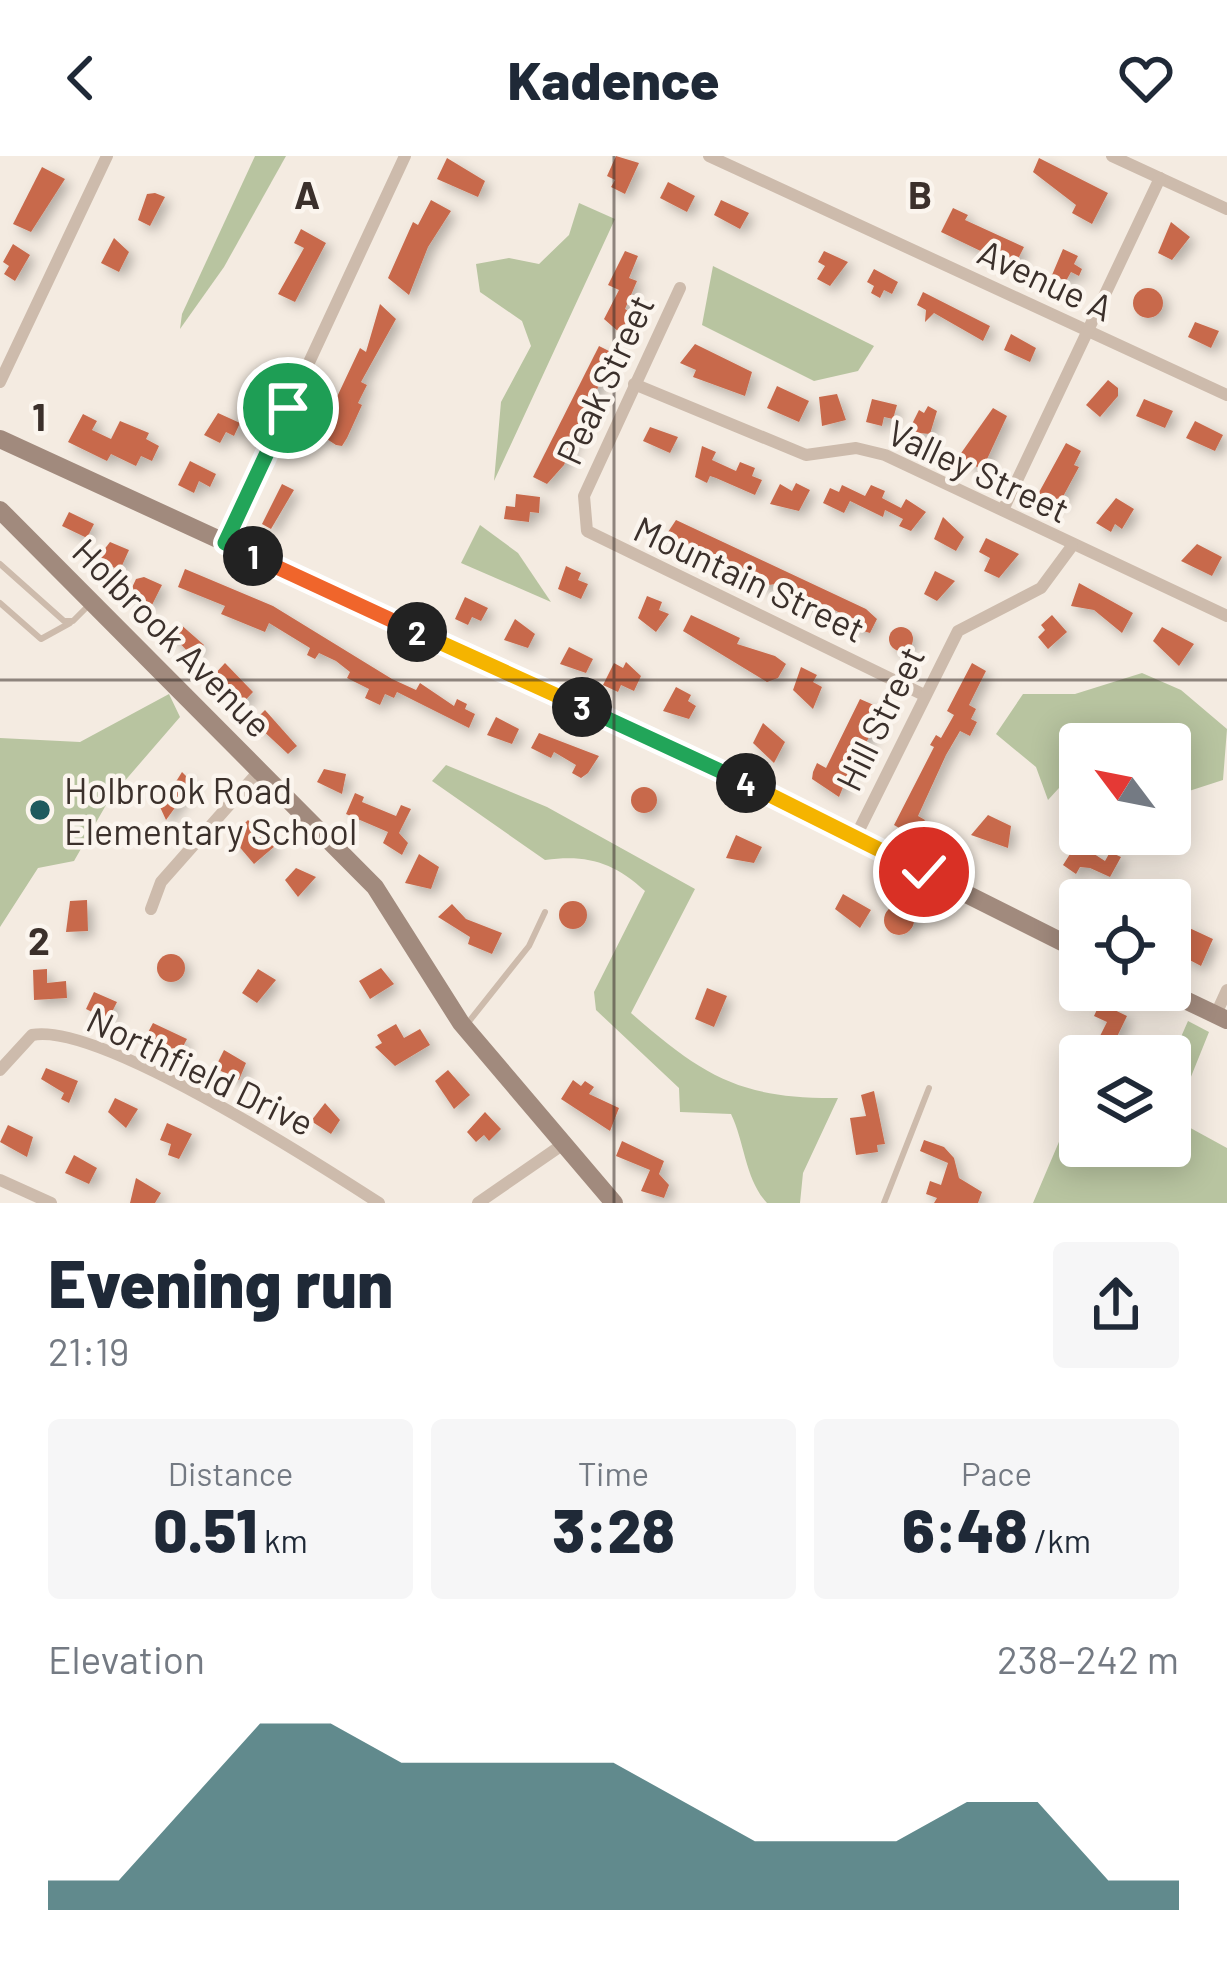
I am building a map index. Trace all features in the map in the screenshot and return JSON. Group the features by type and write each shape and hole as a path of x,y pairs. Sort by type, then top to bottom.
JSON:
{"street":[{"path":"0,382 107,156"},
{"path":"225,543 406,156"},
{"name":"Avenue A","path":"709,156 1227,395"},
{"path":"1112,156 1227,209"},
{"path":"1003,511 1160,178"},
{"name":"Peak Street","path":"584,496 680,288"},
{"name":"Valley Street","path":"634,384 806,455 856,448 885,454 1227,616"},
{"path":"0,439 856,836 1059,940"},
{"name":"Mountain Street","path":"584,496 582,519 599,539 922,694"},
{"name":"Holbrook Avenue","path":"0,510 375,887 464,1027 614,1203"},
{"name":"Hill Street","path":"856,836 922,694 958,631 1041,588 1072,546"},
{"path":"151,909 161,882 261,769"},
{"path":"1191,1003 1221,1017 1227,990"},
{"name":"Northfield Drive","path":"0,1070 32,1035 70,1038 268,1129 379,1203"},
{"path":"478,1203 562,1145"},
{"path":"0,1180 51,1203"}],"lane":[{"path":"0,564 57,617 73,621"},
{"path":"0,604 41,639 59,633 90,603"},
{"path":"464,1027 529,946 545,912"},
{"path":"884,1203 929,1088"}],"green space":[{"path":"255,156 286,156 224,267 180,329 182,314"},
{"path":"579,203 615,219 494,481 501,402 531,346 522,321 480,292 476,264 509,258 539,264 569,235"},
{"path":"713,266 874,346 858,371 814,381 702,325"},
{"path":"480,525 518,553 551,602 461,563"},
{"path":"1142,673 1181,690 1227,729 1223,780 1191,790 1191,723 1059,723 1059,788 1048,800 1036,767 996,734 1023,694 1075,694"},
{"path":"169,694 180,717 110,798 74,861 38,868 0,927 0,738 80,742"},
{"path":"446,765 547,807 695,889 631,1013 680,1053 725,1080 774,1094 838,1098 803,1173 800,1203 767,1203 754,1183 731,1114 680,1112 679,1088 596,1010 594,992 645,891 599,862 545,860 432,781"},
{"path":"1188,1021 1209,1032 1191,1077 1191,1035 1182,1035"},
{"path":"1191,1128 1227,1148 1227,1203 1033,1203 1059,1142 1059,1167 1191,1167"}],"building":[{"path":"616,156 639,163 625,194 611,187 615,180 607,176"},
{"path":"447,158 485,181 478,197 437,179"},
{"path":"1039,158 1108,193 1092,224 1072,213 1076,205 1033,172"},
{"path":"42,167 65,179 31,232 13,224"},
{"path":"668,182 695,196 687,212 660,198"},
{"path":"147,194 165,197 150,226 138,220"},
{"path":"431,200 451,211 428,247 409,295 388,278 413,222 418,225"},
{"path":"721,200 749,213 740,229 714,215"},
{"path":"953,208 968,215 965,220 1024,247 1014,267 941,232"},
{"path":"1171,222 1190,237 1172,260 1158,253"},
{"path":"301,229 326,243 295,302 278,294 304,248 294,243"},
{"path":"114,238 129,252 119,272 101,263"},
{"path":"13,244 30,255 15,281 4,274 9,266 3,262"},
{"path":"1063,249 1078,256 1074,264 1082,269 1079,276 1071,272 1066,281 1052,275"},
{"path":"625,251 638,256 629,278 637,281 625,309 634,314 620,333 604,319 619,290 608,285"},
{"path":"824,251 848,262 830,286 817,279 825,266 818,262"},
{"path":"874,269 898,282 892,294 884,290 880,298 871,293 874,286 867,282"},
{"path":"1148,288 1163,303 1148,318 1133,303"},
{"path":"923,292 990,326 983,341 934,313 925,322 926,310 917,305"},
{"path":"380,304 396,319 361,382 367,385 358,403 362,405 347,438 342,446 336,445 313,430 330,396 336,399 360,348 366,352"},
{"path":"1195,322 1219,331 1211,348 1188,337"},
{"path":"1011,334 1036,348 1030,362 1004,350"},
{"path":"695,344 752,372 745,396 693,377 696,370 680,363"},
{"path":"599,346 613,353 564,465 547,484 533,477"},
{"path":"1108,380 1118,388 1118,396 1100,417 1086,405"},
{"path":"777,386 809,401 799,422 767,408"},
{"path":"837,394 846,420 822,426 819,397"},
{"path":"872,399 897,405 893,419 884,417 882,426 866,422"},
{"path":"1144,399 1173,411 1165,428 1136,416"},
{"path":"928,406 937,411 930,434 908,432 919,410 924,413"},
{"path":"993,408 1007,416 982,470 959,456"},
{"path":"218,413 240,423 234,436 226,432 220,443 204,435"},
{"path":"83,414 97,421 92,430 111,439 120,421 149,433 146,439 159,446 152,461 141,456 136,466 111,454 107,461 68,442"},
{"path":"1195,421 1223,435 1215,451 1186,438"},
{"path":"650,427 678,437 670,453 643,441"},
{"path":"1066,443 1081,451 1074,465 1079,467 1059,504 1048,502 1037,496"},
{"path":"702,446 716,452 712,460 736,471 740,462 755,468 752,476 762,480 755,495 710,476 707,483 695,477"},
{"path":"190,461 216,474 210,487 199,481 194,493 178,485"},
{"path":"796,483 810,490 799,511 770,504 780,484 792,491"},
{"path":"282,484 294,490 271,529 262,524"},
{"path":"842,485 865,496 871,485 885,491 882,498 901,508 906,499 926,512 911,531 899,526 903,519 885,510 883,517 850,501 844,513 823,503 830,488 839,492"},
{"path":"516,494 540,497 539,513 530,512 529,522 504,519 506,506 515,507"},
{"path":"1116,498 1134,509 1122,529 1115,524 1111,532 1096,523"},
{"path":"69,512 94,524 87,538 62,526"},
{"path":"943,517 964,537 956,551 934,539"},
{"path":"676,520 866,609 877,619 870,633 847,626 851,619 827,606 823,614 777,592 782,583 762,586 716,559 664,538"},
{"path":"986,538 1019,554 999,578 984,571 990,558 979,552"},
{"path":"110,542 129,550 120,570 96,560"},
{"path":"1197,544 1222,557 1212,576 1181,561"},
{"path":"566,566 581,573 578,580 588,584 581,599 558,589"},
{"path":"185,569 273,606 392,679 416,690 420,683 454,706 457,699 467,704 465,709 475,714 469,728 397,692 394,698 385,694 380,705 365,698 369,689 347,678 350,672 336,661 319,653 315,659 307,655 310,648 269,623 265,632 221,614 225,606 178,587"},
{"path":"935,571 955,581 937,601 924,594"},
{"path":"144,577 162,585 152,605 129,594 136,579"},
{"path":"1079,583 1133,613 1122,633 1094,610 1071,606"},
{"path":"647,596 662,602 659,610 669,614 656,632 638,618"},
{"path":"465,597 488,608 481,621 472,617 468,625 455,619"},
{"path":"691,615 740,638 737,644 775,656 786,664 778,678 767,682 683,631"},
{"path":"1052,615 1067,632 1048,649 1038,637 1045,630 1041,625"},
{"path":"515,619 535,634 528,648 504,640"},
{"path":"179,623 204,645 192,656 169,632"},
{"path":"901,627 910,630 910,648 901,651 892,648 889,639 892,630"},
{"path":"1162,627 1194,644 1179,666 1153,641"},
{"path":"569,647 593,659 586,673 560,664"},
{"path":"626,662 641,676 634,691 621,685 618,692 603,685 614,663 623,668"},
{"path":"225,663 253,692 240,706 213,676"},
{"path":"972,663 986,671 969,705 976,709 971,719 977,722 970,736 960,731 946,755 918,816 925,820 917,834 906,832 894,825 934,747 930,745 936,735 941,738 954,715 947,711"},
{"path":"801,667 817,675 813,682 822,687 813,709 793,690"},
{"path":"676,687 691,695 688,701 696,706 689,719 663,711"},
{"path":"860,699 883,709 861,753 854,750 843,770 849,773 839,797 812,779 813,772 817,763 826,768"},
{"path":"265,710 297,746 288,754 258,726 255,720"},
{"path":"496,717 519,729 512,744 487,735"},
{"path":"763,723 785,742 774,763 753,743"},
{"path":"539,733 599,756 581,778 572,773 576,765 554,752 551,758 531,748"},
{"path":"324,769 346,774 342,794 317,782"},
{"path":"182,772 193,783 166,820 160,807"},
{"path":"644,787 657,800 644,813 631,800"},
{"path":"355,793 364,797 362,802 396,816 401,805 411,809 399,833 408,843 402,855 383,843 388,832 346,814"},
{"path":"988,815 1011,826 1008,848 971,835"},
{"path":"248,820 275,846 254,864 231,837"},
{"path":"736,835 762,847 754,863 726,858"},
{"path":"419,854 439,867 431,889 405,883"},
{"path":"1069,855 1096,855 1105,861 1108,855 1121,857 1110,877 1080,867 1076,874 1063,865"},
{"path":"296,868 316,877 298,897 285,880"},
{"path":"843,894 871,910 860,928 835,909"},
{"path":"87,900 88,931 66,932 70,901"},
{"path":"573,901 583,905 587,915 583,925 573,929 563,925 559,915 563,905"},
{"path":"452,904 466,919 502,933 492,954 468,944 470,937 438,917"},
{"path":"899,905 910,909 914,920 910,931 899,935 888,931 884,920 888,909"},
{"path":"1191,929 1213,939 1201,966 1191,961"},
{"path":"171,954 181,958 185,968 181,978 171,982 161,978 157,968 161,958"},
{"path":"381,968 394,984 370,999 359,981"},
{"path":"47,969 47,983 66,981 67,998 34,1000 33,970"},
{"path":"258,969 276,980 257,1003 242,993"},
{"path":"707,988 727,996 714,1027 695,1019"},
{"path":"94,992 117,1002 108,1020 86,1009"},
{"path":"1096,1011 1117,1011 1127,1016 1118,1035 1100,1035 1107,1022 1094,1016"},
{"path":"153,1023 187,1039 179,1054 145,1038"},
{"path":"396,1024 404,1038 420,1029 430,1045 395,1066 375,1047 382,1043 377,1035"},
{"path":"224,1050 246,1063 239,1080 215,1068"},
{"path":"46,1068 78,1081 69,1103 61,1099 64,1093 41,1079"},
{"path":"448,1070 470,1095 454,1109 435,1081"},
{"path":"573,1080 581,1086 585,1081 594,1087 589,1094 619,1108 610,1131 561,1099"},
{"path":"874,1091 885,1144 877,1145 878,1152 856,1155 850,1118 866,1116 861,1095"},
{"path":"115,1098 138,1109 126,1128 108,1112"},
{"path":"325,1103 340,1120 331,1134 311,1121"},
{"path":"485,1112 501,1129 489,1141 484,1135 476,1142 467,1132"},
{"path":"167,1123 192,1134 179,1159 168,1155 171,1144 160,1140"},
{"path":"8,1125 33,1137 27,1157 0,1142"},
{"path":"924,1140 944,1147 954,1158 959,1178 982,1192 978,1203 934,1203 937,1198 926,1194 930,1181 941,1185 948,1163 920,1151"},
{"path":"622,1141 664,1161 659,1174 669,1185 664,1198 641,1191 650,1170 616,1156"},
{"path":"74,1155 97,1168 89,1184 65,1173"},
{"path":"136,1178 161,1193 155,1203 130,1203"}],"place":[{"name":"Holbrook Road Elementary School","path":"40,810"}],"route":[{"path":"288,408 225,543 698,759 924,872"}]}
